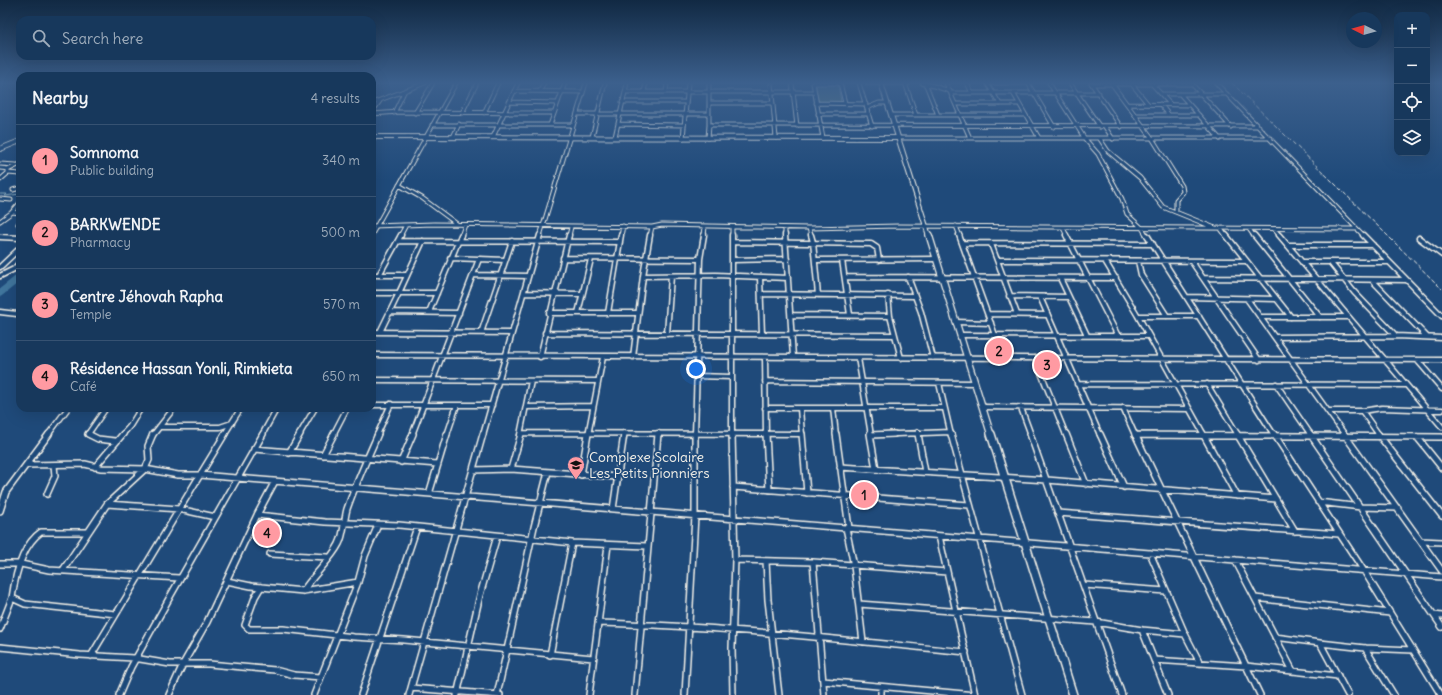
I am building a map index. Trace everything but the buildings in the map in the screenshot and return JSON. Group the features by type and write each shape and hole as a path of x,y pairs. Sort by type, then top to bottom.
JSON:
{"main road":[{"path":"0,149 16,143"}],"street":[{"path":"376,223 437,115"},
{"path":"493,137 503,115"},
{"path":"550,125 553,115"},
{"path":"409,695 528,276 576,115"},
{"path":"592,137 598,115"},
{"path":"615,137 620,115"},
{"path":"683,138 685,115"},
{"path":"708,138 709,115"},
{"path":"774,115 776,138"},
{"path":"796,115 797,126"},
{"path":"818,115 823,138"},
{"path":"869,115 872,126"},
{"path":"891,115 1073,695"},
{"path":"960,115 970,138"},
{"path":"1025,115 1040,138"},
{"path":"1047,115 1054,127"},
{"path":"1070,115 1085,139 1098,154 1122,199 1128,214 1136,224 1142,228 1153,244 1274,435 1364,571 1441,695"},
{"path":"1092,115 1100,127"},
{"path":"1114,115 1121,126"},
{"path":"1136,115 1183,189 1183,192 1176,200 1176,211"},
{"path":"1199,115 1220,138"},
{"path":"1220,115 1231,127"},
{"path":"1248,115 1442,316"},
{"path":"432,124 573,125"},
{"path":"453,137 459,124"},
{"path":"618,124 684,125"},
{"path":"708,125 1032,127 1259,126"},
{"path":"1105,127 1113,139"},
{"path":"376,137 1085,139 1271,138"},
{"path":"1100,139 1108,151 1140,178 1162,205 1219,228 1292,317"},
{"path":"0,164 16,164"},
{"path":"0,180 16,166"},
{"path":"0,168 16,173"},
{"path":"398,185 422,198 457,225"},
{"path":"0,199 11,200"},
{"path":"0,221 16,208"},
{"path":"12,212 16,212"},
{"path":"406,225 379,275 407,275"},
{"path":"376,226 465,225 652,227 662,225 785,228 956,226 1249,229 1356,228"},
{"path":"429,312 457,241 465,225"},
{"path":"608,313 623,226"},
{"path":"685,695 695,516 695,434 700,259 705,226"},
{"path":"956,226 995,335"},
{"path":"540,356 544,333 571,227"},
{"path":"633,357 637,313 645,258 652,227"},
{"path":"732,227 733,334 731,377 735,560 733,695"},
{"path":"785,228 793,357"},
{"path":"809,228 813,242 818,295"},
{"path":"1063,228 1118,336"},
{"path":"1249,229 1320,317"},
{"path":"1274,229 1442,428"},
{"path":"0,238 16,238"},
{"path":"0,242 6,238"},
{"path":"1419,238 1442,255"},
{"path":"398,240 620,242"},
{"path":"380,332 423,241"},
{"path":"481,333 512,241"},
{"path":"733,242 871,244 877,248 879,260"},
{"path":"962,243 1153,244"},
{"path":"991,244 1009,296 1017,314"},
{"path":"1287,245 1372,245"},
{"path":"0,267 16,252"},
{"path":"450,258 506,260"},
{"path":"563,258 700,259"},
{"path":"401,462 425,405 479,259"},
{"path":"578,313 591,259"},
{"path":"732,260 786,259"},
{"path":"815,260 936,259"},
{"path":"842,260 850,316"},
{"path":"997,260 1138,260 1192,262 1246,261"},
{"path":"1138,260 1141,275 1167,316"},
{"path":"1105,261 1138,316 1237,496"},
{"path":"1192,262 1215,298 1259,360"},
{"path":"1302,262 1389,262"},
{"path":"1330,262 1360,298 1396,336"},
{"path":"0,276 16,267"},
{"path":"473,275 528,276"},
{"path":"643,276 788,278"},
{"path":"667,334 670,276"},
{"path":"845,277 1116,278"},
{"path":"908,277 912,284 914,296 921,312 933,358"},
{"path":"760,278 762,334"},
{"path":"1060,278 1087,335"},
{"path":"1203,278 1406,280"},
{"path":"1372,280 1427,338"},
{"path":"376,293 437,293"},
{"path":"524,293 582,294"},
{"path":"761,294 914,296"},
{"path":"888,296 890,316 901,358"},
{"path":"1009,296 1068,297"},
{"path":"1040,297 1077,384 1124,487"},
{"path":"1187,297 1276,299"},
{"path":"1247,299 1442,571"},
{"path":"0,312 16,314"},
{"path":"390,312 459,313"},
{"path":"549,313 637,313"},
{"path":"988,314 1048,315"},
{"path":"791,315 890,316"},
{"path":"1138,316 1199,316"},
{"path":"1260,317 1348,317"},
{"path":"956,322 991,323"},
{"path":"376,332 512,333"},
{"path":"544,333 895,335"},
{"path":"960,335 1149,336"},
{"path":"1275,337 1396,336 1442,338"},
{"path":"376,355 697,358 793,357 1162,360 1442,360"},
{"path":"581,475 602,357"},
{"path":"765,358 765,408 769,490"},
{"path":"858,358 876,469"},
{"path":"1035,358 1086,484"},
{"path":"1416,360 1440,384 1442,389"},
{"path":"697,376 731,377"},
{"path":"376,380 597,381"},
{"path":"511,469 521,433 532,381"},
{"path":"765,381 975,383"},
{"path":"939,383 950,432 1022,695"},
{"path":"1077,384 1406,385"},
{"path":"1207,384 1295,530"},
{"path":"1276,384 1442,627"},
{"path":"376,404 492,405"},
{"path":"303,591 342,537 344,522 354,488 392,404"},
{"path":"429,494 437,464 457,405"},
{"path":"526,407 593,406"},
{"path":"983,407 1188,409"},
{"path":"765,408 944,408"},
{"path":"800,408 807,492"},
{"path":"833,408 863,642"},
{"path":"1021,408 1122,695"},
{"path":"1123,408 1192,556 1260,695"},
{"path":"1328,412 1362,411 1382,408 1442,410"},
{"path":"1362,411 1441,514"},
{"path":"0,510 6,492 65,412"},
{"path":"103,412 88,434 90,437 115,441"},
{"path":"95,467 115,441 127,429 138,412"},
{"path":"63,570 107,504 145,469 149,460 146,455 151,437 171,412"},
{"path":"91,656 239,412"},
{"path":"119,695 124,679 134,658 275,412"},
{"path":"289,453 313,412"},
{"path":"323,455 345,412"},
{"path":"159,427 220,427 232,423"},
{"path":"871,435 918,432 950,432"},
{"path":"918,432 925,472"},
{"path":"521,433 802,434"},
{"path":"613,509 624,433"},
{"path":"635,695 658,433"},
{"path":"1135,434 1205,436 1310,435 1382,438 1442,437"},
{"path":"1417,438 1442,468"},
{"path":"254,449 437,464"},
{"path":"26,465 85,464 116,470 145,469 178,475 238,478 274,483 733,518 1442,577"},
{"path":"47,494 54,476 54,465"},
{"path":"840,468 1047,480 1161,491 1276,499"},
{"path":"473,470 511,469 617,477"},
{"path":"411,688 458,693 498,695 539,503 548,472"},
{"path":"169,695 183,664 206,622 257,515 274,483"},
{"path":"733,487 970,504"},
{"path":"1318,502 1361,507 1398,508"},
{"path":"107,504 179,509 215,517"},
{"path":"1058,513 1339,534"},
{"path":"257,515 417,527 572,543 647,546"},
{"path":"314,695 358,582 378,525"},
{"path":"361,695 417,527"},
{"path":"0,629 12,598 14,585 21,564 36,536 39,533 88,532"},
{"path":"458,693 467,647 489,558 497,536"},
{"path":"823,681 881,686 928,693 975,695 940,536"},
{"path":"1421,541 1442,542"},
{"path":"550,655 572,543"},
{"path":"589,695 608,545"},
{"path":"1150,553 1185,634 1200,663"},
{"path":"270,554 328,557"},
{"path":"735,560 813,562 948,572"},
{"path":"1235,560 1293,672"},
{"path":"766,561 768,600 779,695"},
{"path":"813,562 818,638 824,695"},
{"path":"0,564 21,564 49,570 179,578"},
{"path":"227,580 261,587 277,587 303,591 358,582"},
{"path":"1084,585 1166,591"},
{"path":"261,587 250,609 246,627 338,634 593,658"},
{"path":"12,598 25,604 116,614"},
{"path":"1255,598 1390,613"},
{"path":"859,604 957,613 1096,622 1142,630 1185,634"},
{"path":"1434,615 1442,616"},
{"path":"598,623 642,624 734,632 773,633 966,652"},
{"path":"1142,630 1168,695"},
{"path":"1275,638 1365,648 1414,650"},
{"path":"1320,643 1348,695"},
{"path":"0,647 91,656 134,658 170,664 209,664 275,670 294,675 321,677"},
{"path":"1365,648 1394,695"},
{"path":"1154,660 1246,666 1338,676"},
{"path":"881,686 881,695"}],"waterway":[{"path":"0,194 7,194 5,196 16,195"},
{"path":"0,293 16,280"}],"railway":[{"path":"1265,115 1442,289"}],"place":[{"name":"BARKWENDE","path":"999,351"},
{"name":"Centre Jéhovah Rapha","path":"1047,365"},
{"name":"Complexe Scolaire Les Petits Pionniers","path":"576,480"},
{"name":"Somnoma","path":"864,495"},
{"name":"Résidence Hassan Yonli, Rimkieta","path":"267,533"}]}
